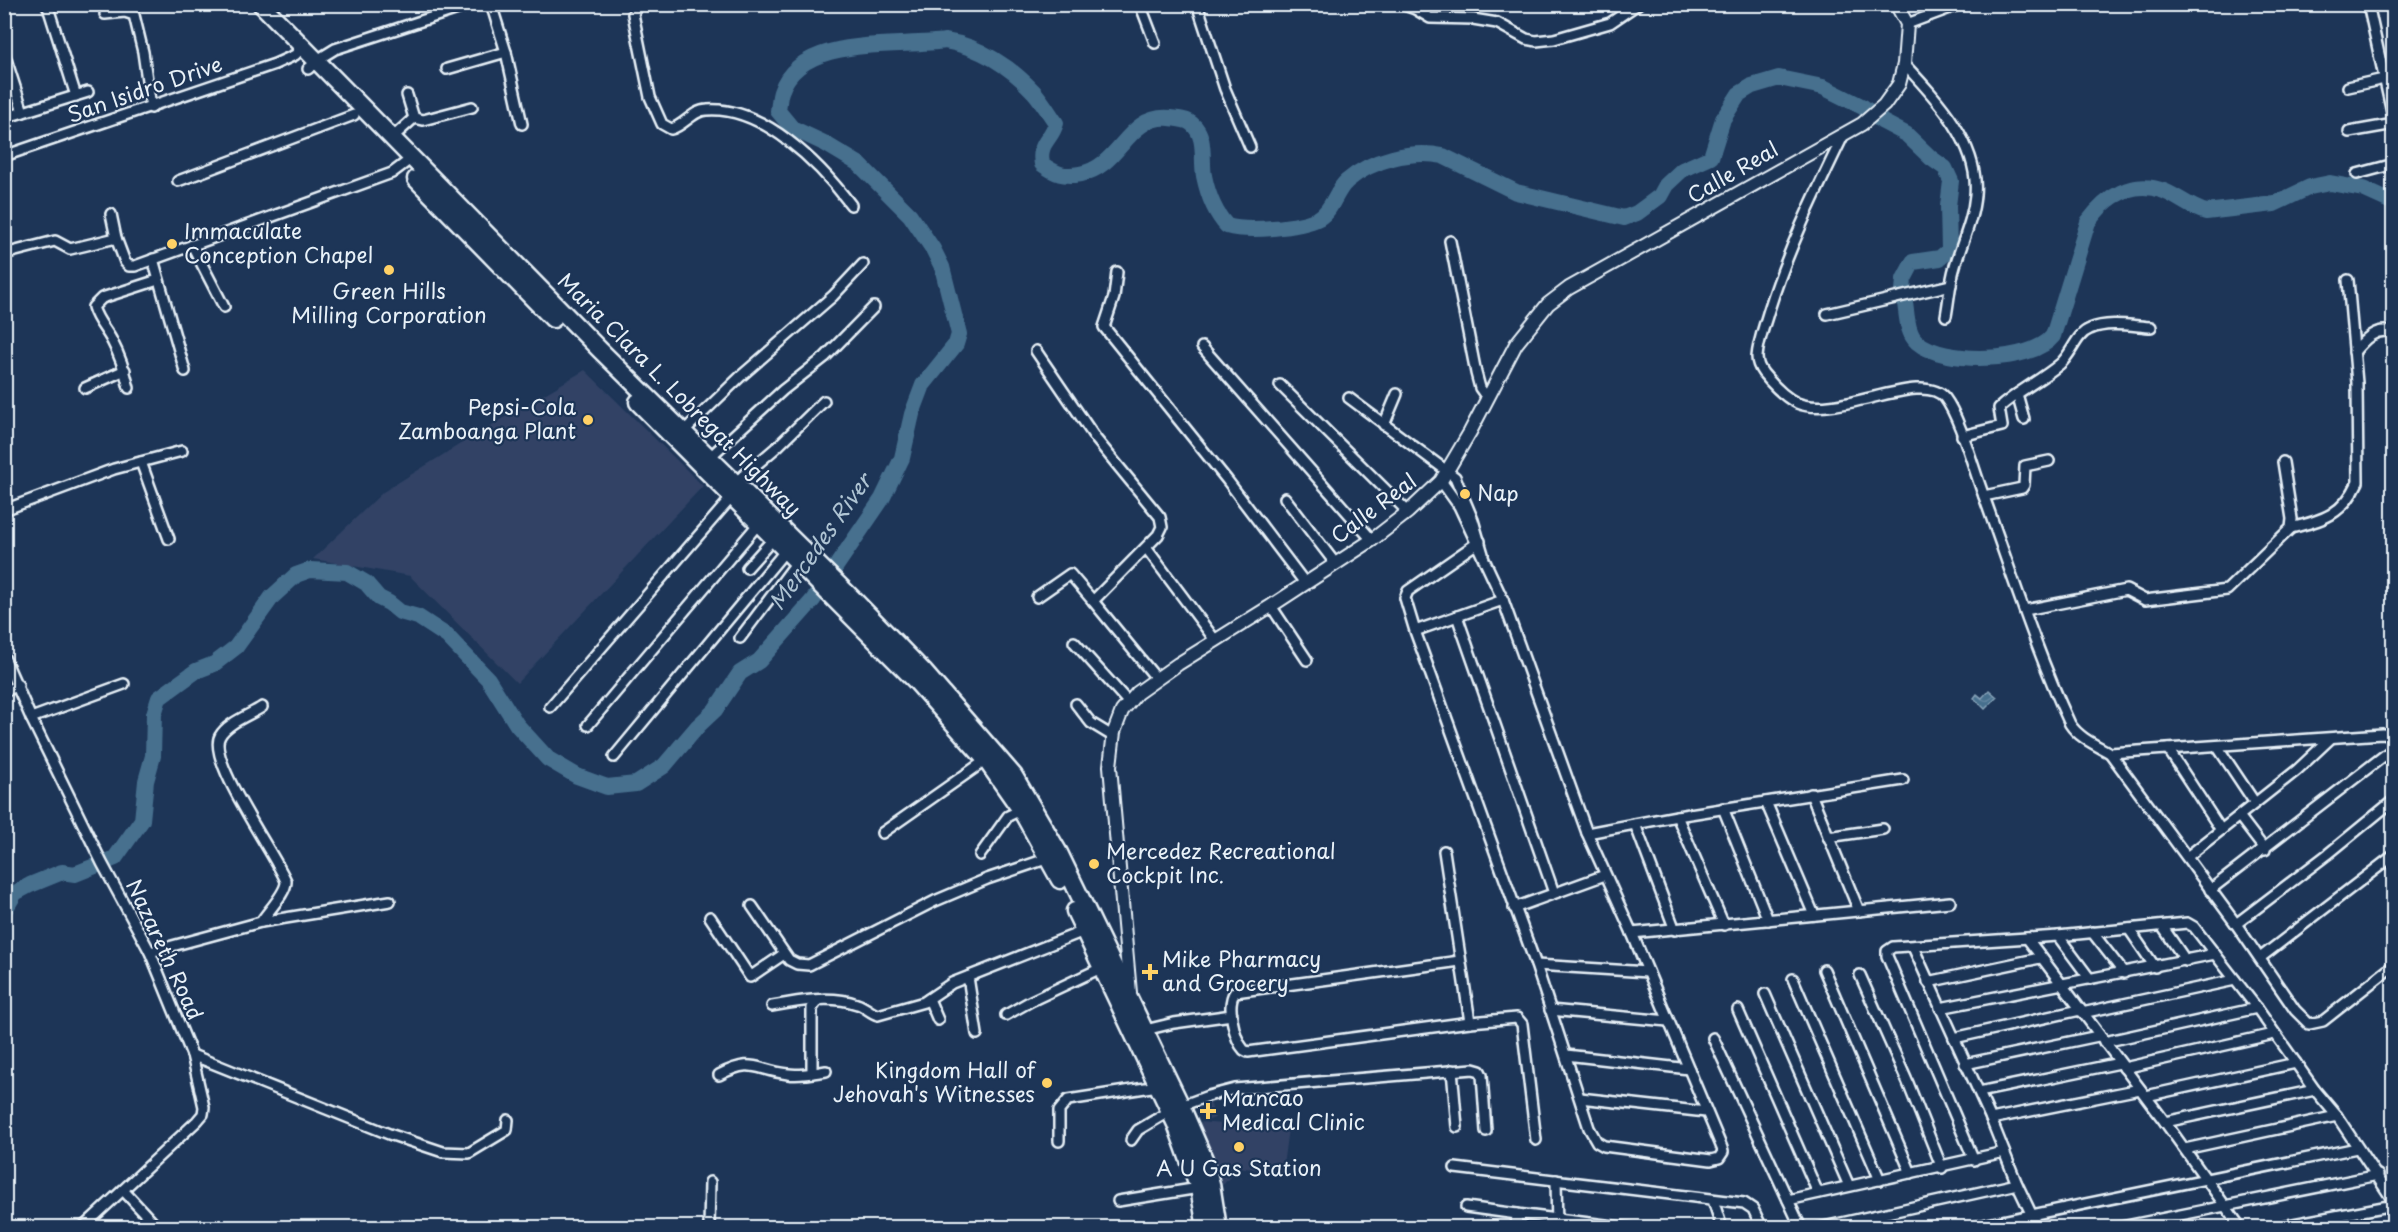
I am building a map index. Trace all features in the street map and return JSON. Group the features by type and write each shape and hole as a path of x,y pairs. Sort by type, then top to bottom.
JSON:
{"highway":[{"name":"Maria Clara L. Lobregat Highway","path":"247,4 392,138 408,162"},
{"name":"Maria Clara L. Lobregat Highway","path":"261,4 299,52"},
{"name":"Maria Clara L. Lobregat Highway","path":"312,65 354,115 408,162 710,457 734,490"},
{"name":"Maria Clara L. Lobregat Highway","path":"439,194 498,264 763,518 794,555 923,671 1014,776 1059,853 1145,1030 1175,1108 1199,1188 1206,1227"},
{"name":"Maria Clara L. Lobregat Highway","path":"763,518 794,555"},
{"name":"Maria Clara L. Lobregat Highway","path":"851,607 986,760 1021,810 1049,858 1158,1086 1175,1108 1204,1159 1211,1184 1218,1227"}],"street":[{"path":"47,4 76,96"},
{"path":"312,65 329,52 344,46 473,4"},
{"path":"491,4 506,52 522,124"},
{"path":"637,4 633,14 639,46 650,97 662,124 671,129 677,128 699,111 705,110 734,112 746,116 769,127 816,165 832,179 851,206"},
{"path":"1140,4 1155,43"},
{"path":"1197,4 1225,88 1250,147"},
{"path":"1401,4 1430,18 1497,23 1526,39 1536,41 1554,39 1610,23 1638,4"},
{"path":"1896,4 1907,24 1961,4"},
{"path":"2349,132 2394,123 2368,4"},
{"path":"105,14 125,12 134,15 143,52 151,108"},
{"name":"Calle Real","path":"1126,1018 1130,997 1111,754 1117,723 1128,702 1156,678 1372,540 1408,512 1445,476 1516,344 1548,304 1569,288 1844,134 1884,105 1899,84 1904,64 1907,24"},
{"name":"San Isidro Drive","path":"4,156 151,108 299,52"},
{"path":"447,69 506,52"},
{"path":"4,53 23,112"},
{"path":"1904,64 1934,96 1965,144 1975,180 1972,215 1954,266 1946,316"},
{"path":"2348,87 2384,79"},
{"path":"4,118 88,92"},
{"path":"406,94 414,118"},
{"path":"414,118 423,120 472,107"},
{"path":"178,181 354,115"},
{"path":"392,138 414,118"},
{"path":"1844,134 1811,202 1778,279 1760,342 1758,364 1762,372 1786,397 1814,407 1836,407 1900,390 1928,388 1938,392 1945,399 1962,436 2025,610 2070,724 2085,738 2110,753 2236,924 2295,1010 2309,1024 2323,1021 2394,965"},
{"path":"111,214 116,238 125,262 129,266 379,178 408,162"},
{"path":"2357,174 2394,164"},
{"path":"4,254 55,242 70,249 116,238"},
{"path":"1450,241 1476,373 1480,388 1487,398"},
{"path":"192,245 224,307"},
{"path":"153,259 185,370"},
{"path":"684,431 741,376 833,296 863,264"},
{"path":"1117,272 1114,297 1104,324 1106,330 1227,480 1305,583"},
{"path":"129,388 125,370 93,307 102,298 158,280"},
{"path":"2025,610 2126,590 2145,600 2227,590 2291,528 2325,519 2338,511 2358,482 2357,383 2348,280"},
{"path":"1827,314 1951,285"},
{"path":"710,457 783,390 825,357 874,307"},
{"path":"1962,436 2002,426 1999,408 2060,365 2088,329 2099,326 2151,327"},
{"path":"2354,352 2376,332 2394,333"},
{"path":"1202,347 1372,540"},
{"path":"1036,351 1096,439 1160,517 1162,527 1147,549 1093,601"},
{"path":"86,388 125,370"},
{"path":"1280,385 1408,512"},
{"path":"1384,425 1396,394"},
{"path":"2017,394 2024,419"},
{"path":"1349,398 1445,476 1462,502 1503,600 1587,833 1632,933 1723,1152 1719,1158 1711,1160 1604,1146 1597,1142 1589,1128 1536,965 1415,630 1406,595 1478,543"},
{"path":"550,707 734,490 824,401"},
{"path":"4,510 67,486 182,451"},
{"path":"1984,496 2022,488 2025,466 2049,461"},
{"path":"141,462 169,539"},
{"path":"2283,462 2292,519 2291,528"},
{"path":"1285,498 1335,563"},
{"path":"588,725 763,518"},
{"path":"1147,549 1215,640"},
{"path":"747,568 794,555"},
{"path":"740,638 794,555"},
{"path":"614,757 794,555"},
{"path":"1036,597 1070,574 1156,678"},
{"path":"1415,630 1503,600"},
{"path":"1271,606 1307,660"},
{"path":"1457,616 1554,893"},
{"path":"1074,642 1128,702"},
{"name":"Nazareth Road","path":"4,657 102,863 150,952 192,1055 203,1095 203,1114 82,1227"},
{"path":"31,717 124,684"},
{"path":"4,692 18,685"},
{"path":"1076,704 1086,718 1114,737"},
{"path":"261,922 284,892 287,886 286,881 219,758 217,743 226,729 262,707"},
{"path":"2110,753 2394,735"},
{"path":"2187,857 2297,770 2330,739"},
{"path":"2217,746 2255,803"},
{"path":"2210,890 2265,850 2394,748"},
{"path":"2168,749 2221,830"},
{"path":"882,833 986,760"},
{"path":"1587,833 1723,808 1903,780"},
{"path":"1811,794 1859,911"},
{"path":"2236,924 2394,800"},
{"path":"1766,802 1814,915"},
{"path":"1723,808 1768,920"},
{"path":"980,855 1008,816 1021,810"},
{"path":"1677,816 1724,925"},
{"path":"2239,816 2265,850"},
{"path":"1635,824 1675,930"},
{"path":"1828,837 1883,829"},
{"path":"1444,851 1470,1022"},
{"path":"2260,958 2394,855"},
{"path":"752,906 789,960 797,964 809,965 935,901 987,879 1049,858"},
{"path":"1514,908 1605,874"},
{"path":"150,952 261,922 390,902"},
{"path":"1632,933 1950,902"},
{"path":"710,917 750,977 784,954"},
{"path":"1974,1160 1887,956 1887,951 1893,947 2058,936 2187,923 2194,927 2257,1008 2315,1090 2337,1116 2357,1148 2378,1175 2394,1203 2271,1227"},
{"path":"2162,926 2186,961"},
{"path":"2129,929 2155,967"},
{"path":"772,1006 818,1000 854,1002 878,1015 930,999 940,990 968,977 1084,931"},
{"path":"2092,932 2124,973"},
{"path":"2058,936 2090,979"},
{"path":"2026,938 2241,1227"},
{"path":"1913,947 2038,1227"},
{"path":"1940,1008 2215,954"},
{"path":"1928,982 2040,958"},
{"path":"1460,961 1241,990 1232,994 1232,1015 1240,1046 1248,1052 1512,1017 1522,1024 1536,1140"},
{"path":"1536,965 1648,972"},
{"path":"1006,1015 1101,968"},
{"path":"1824,970 1911,1173"},
{"path":"1860,975 1908,1083 1942,1168"},
{"path":"968,977 977,1034"},
{"path":"1793,980 1880,1180"},
{"path":"1954,1038 2235,980"},
{"path":"1765,994 1849,1186"},
{"path":"930,999 938,1020"},
{"path":"812,1073 811,1016 812,1008 818,1000"},
{"path":"1965,1064 2257,1008"},
{"path":"1550,1010 1668,1021"},
{"path":"1738,1010 1818,1193"},
{"path":"1145,1030 1174,1023 1232,1015"},
{"path":"1979,1092 2122,1066 2274,1034"},
{"path":"1713,1038 1801,1227"},
{"path":"192,1055 389,1134 443,1152 469,1153 507,1130 508,1120"},
{"path":"1566,1055 1689,1069"},
{"path":"1991,1119 2143,1093 2296,1063"},
{"path":"719,1075 735,1067 747,1065 787,1074 826,1071"},
{"path":"1131,1140 1138,1130 1175,1108 1208,1095 1235,1089 1473,1069 1480,1071 1486,1131"},
{"path":"1452,1070 1457,1127"},
{"path":"1059,1141 1059,1111 1068,1100 1158,1086"},
{"path":"2165,1122 2315,1090"},
{"path":"1580,1098 1706,1112"},
{"path":"2185,1149 2337,1116"},
{"path":"1968,1227 2357,1148"},
{"path":"1788,1200 1942,1168 2004,1152"},
{"path":"1455,1168 1749,1205 1762,1227"},
{"path":"2116,1227 2378,1175"},
{"path":"1556,1180 1557,1224"},
{"path":"709,1227 710,1182"},
{"path":"1819,1227 2017,1184"},
{"path":"1118,1201 1199,1188"},
{"path":"123,1190 158,1227"},
{"path":"1713,1200 1722,1227"},
{"path":"1466,1208 1517,1214 1557,1224 1630,1227"},
{"path":"1516,1227 1517,1214"}],"shaded area":[{"path":"585,370 703,486 517,683 410,576 313,559 383,492"},
{"name":"Mancao Medical Clinic","path":"1210,1102 1215,1118 1206,1121 1201,1104"},
{"path":"1198,1122 1288,1129 1282,1173 1238,1167 1223,1185"}],"water":[{"path":"1989,690 1997,697 1985,709 1974,698 1977,694 1982,698"}],"waterway":[{"name":"Mercedes River","path":"4,911 15,893 30,885 62,872 75,874 115,858 142,820 146,781 153,756 154,714 159,698 196,671 214,664 236,647 272,597 296,575 310,570 347,572 366,583 379,598 400,612 418,617 447,636 488,679 517,725 548,759 577,776 607,787 636,784 664,766 715,710 740,673 759,661 813,600 882,499 902,458 912,414 923,385 956,344 959,334 942,267 910,215 859,164 824,143 792,128 778,111 781,92 792,73 808,61 829,52 852,47 945,41 970,48 994,59 1034,92 1056,123 1043,146 1042,164 1064,175 1080,174 1105,162 1143,124 1155,119 1170,118 1187,121 1197,129 1200,135 1204,176 1215,209 1227,226 1247,229 1287,227 1319,218 1328,210 1343,185 1357,173 1392,158 1418,154 1443,156 1516,192 1624,218 1637,213 1660,196 1666,185 1682,170 1711,157 1723,119 1739,94 1752,86 1779,78 1823,87 1863,107 1883,122 1906,134 1945,168 1951,181 1948,206 1949,250 1940,258 1913,262 1904,279 1903,291"},
{"name":"Mercedes River","path":"1905,303 1911,334 1917,342 1929,349 1946,355 1966,357 2008,356 2027,352 2042,345 2053,336 2088,222 2112,198 2131,189 2141,187 2164,191 2206,212 2274,204 2310,187 2330,183 2363,189 2394,203"}],"place":[{"name":"Immaculate Conception Chapel","path":"172,244"},
{"name":"Green Hills Milling Corporation","path":"389,270"},
{"name":"Pepsi-Cola Zamboanga Plant","path":"588,420"},
{"name":"Nap","path":"1465,494"},
{"name":"Mercedez Recreational Cockpit Inc.","path":"1094,864"},
{"name":"Mike Pharmacy and Grocery","path":"1150,972"},
{"name":"Kingdom Hall of Jehovah's Witnesses","path":"1047,1083"},
{"name":"Mancao Medical Clinic","path":"1208,1111"},
{"name":"A U Gas Station","path":"1239,1147"}]}
